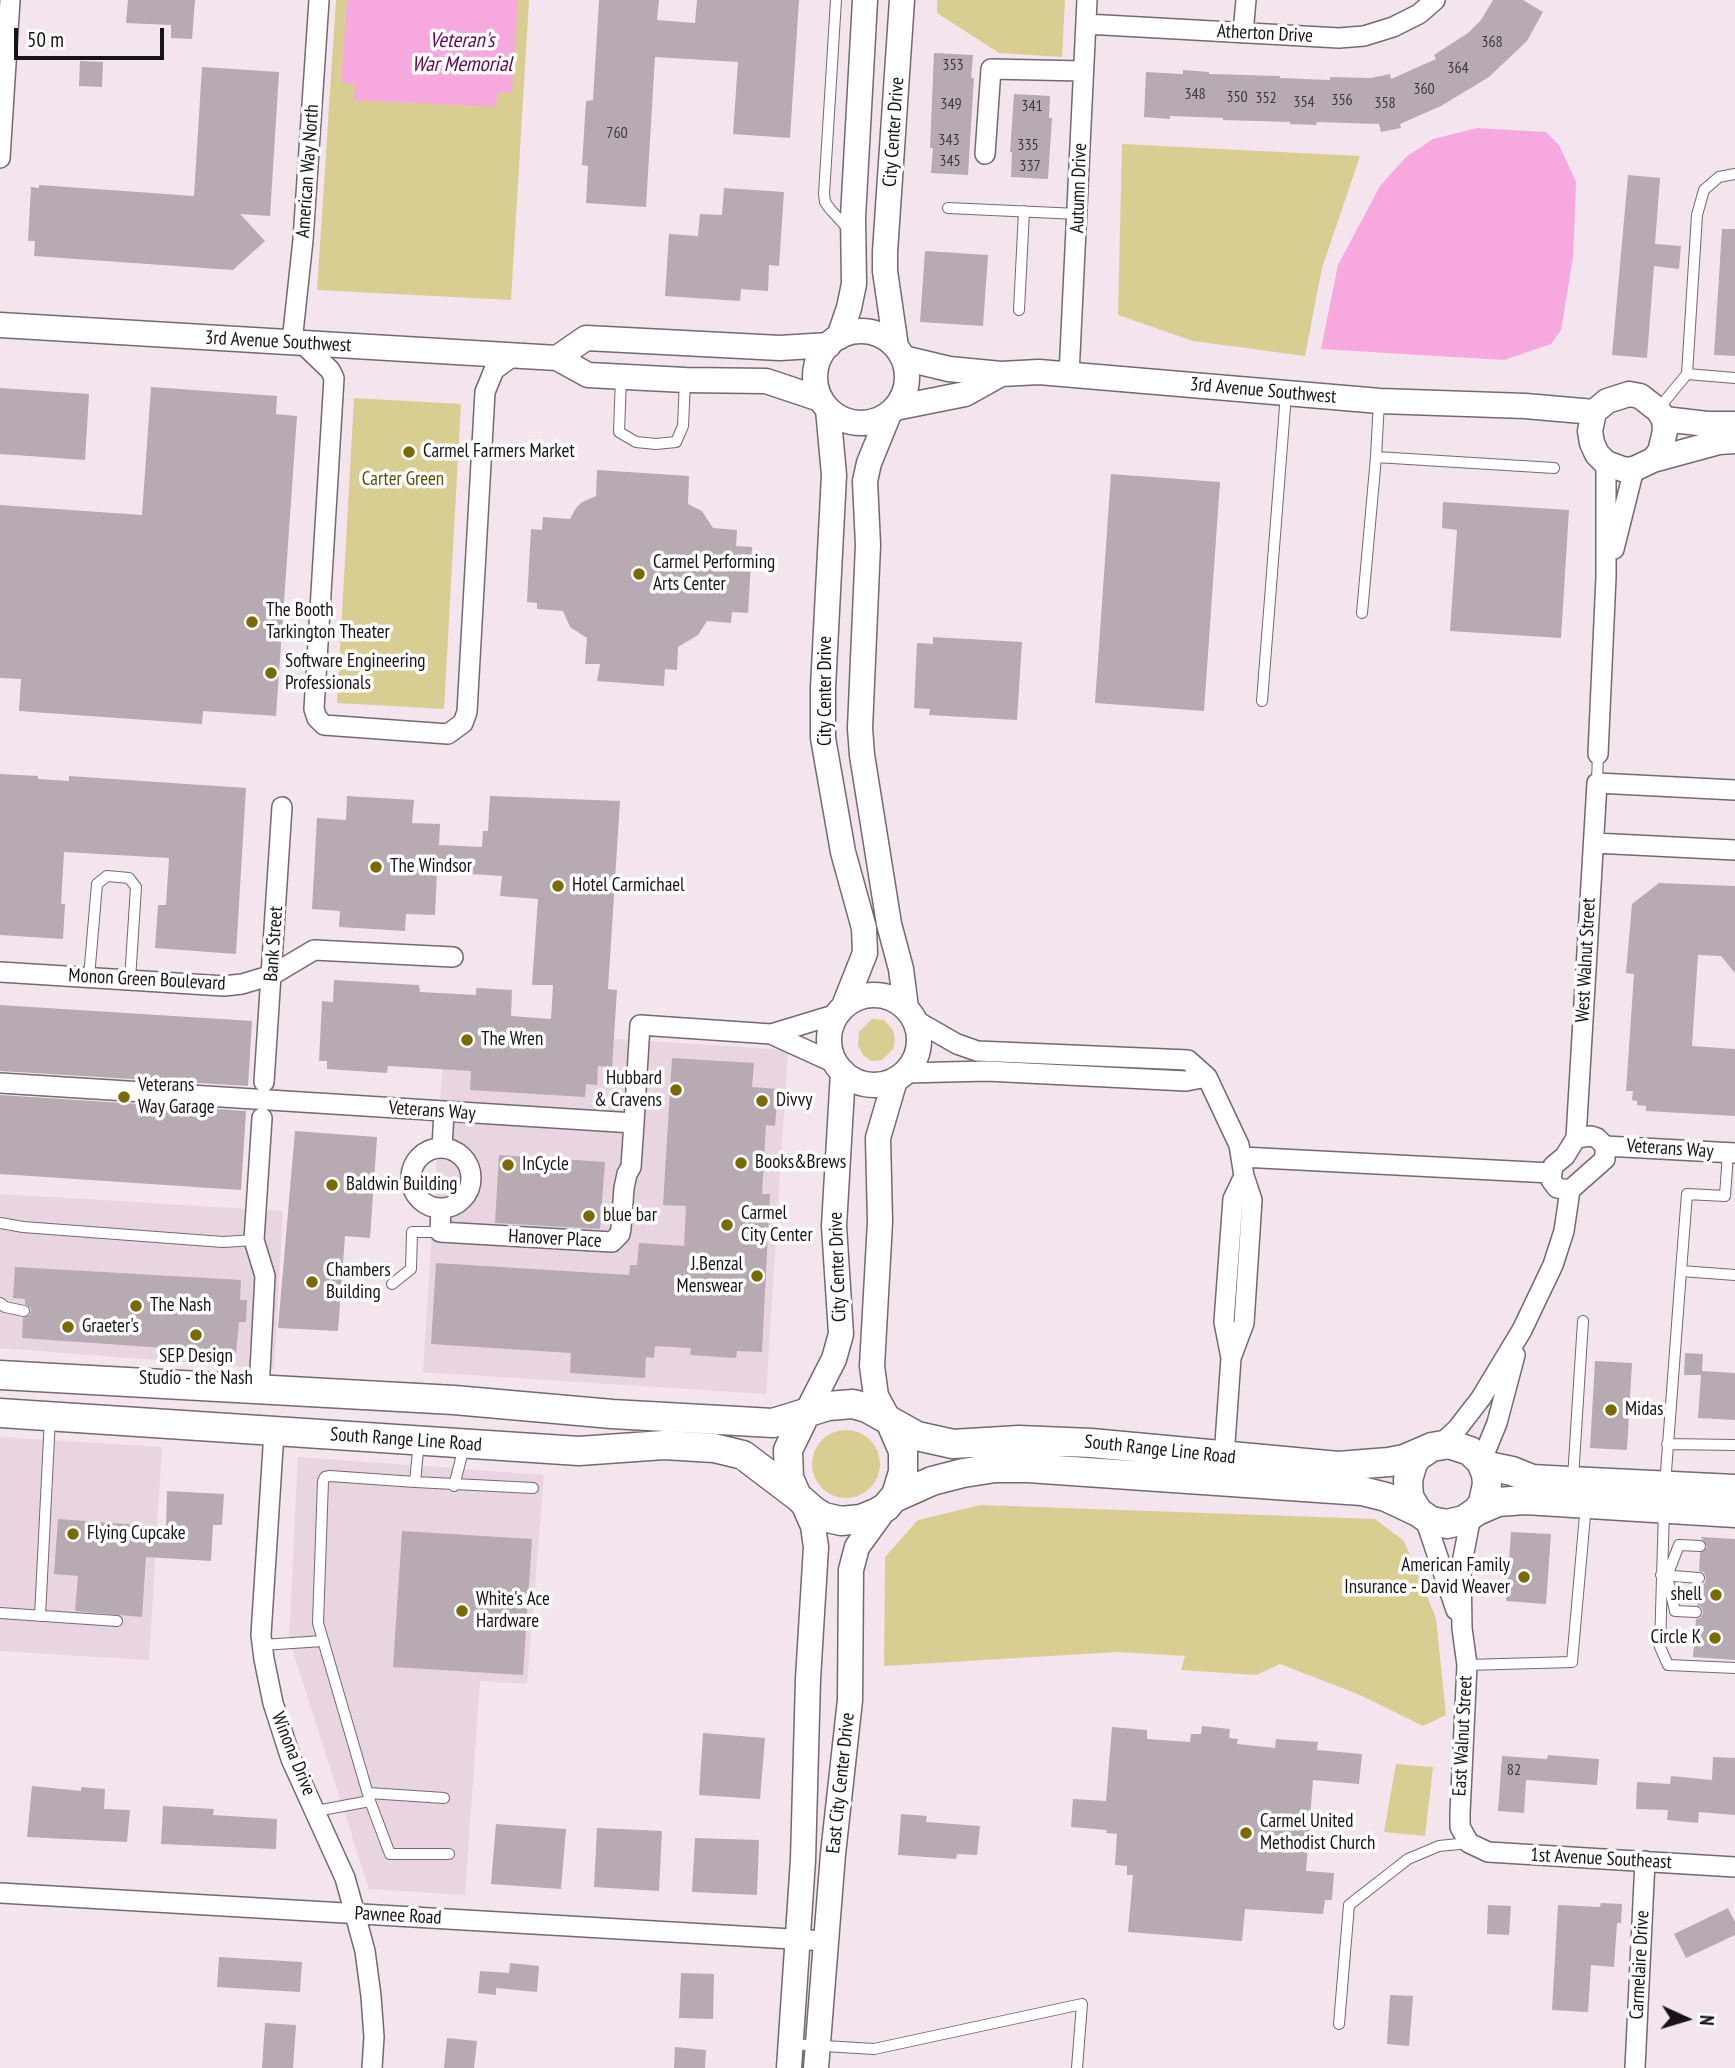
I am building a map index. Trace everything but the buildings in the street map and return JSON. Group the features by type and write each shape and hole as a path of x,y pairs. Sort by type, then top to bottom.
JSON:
{"main road":[{"path":"0,1375 454,1400 612,1414 773,1423 806,1413 837,1404 853,1404 867,1408 889,1421 901,1442 904,1462 902,1482 890,1503 861,1519 841,1521 824,1517 799,1498 789,1478 787,1459 791,1441 806,1413"},
{"name":"South Range Line Road","path":"0,1413 579,1451 664,1446 721,1449 743,1455 799,1498"},
{"name":"South Range Line Road","path":"889,1421 918,1436 953,1444 1006,1440 1091,1443 1224,1457 1354,1466 1404,1459 1437,1445"},
{"path":"1579,1493 1482,1464 1464,1447 1437,1445 1418,1456 1409,1471 1409,1497 1421,1514 1431,1521 1447,1524 1456,1523 1488,1505 1509,1501 1579,1493 1664,1497 1735,1489"},
{"path":"1474,1513 1483,1503 1487,1484 1482,1464"},
{"name":"South Range Line Road","path":"890,1503 924,1484 963,1473 995,1468 1028,1468 1373,1492 1421,1514"},
{"path":"1664,1497 1735,1513"}],"street":[{"path":"0,158 10,0"},
{"name":"American Way North","path":"297,343 319,0"},
{"name":"City Center Drive","path":"834,341 854,291 853,235 865,0"},
{"name":"City Center Drive","path":"900,352 886,271 886,252 902,0"},
{"name":"Autumn Drive","path":"1069,376 1087,0"},
{"path":"1242,33 1246,0"},
{"name":"Atherton Drive","path":"1086,24 1339,38 1364,36 1393,27 1419,14 1435,0"},
{"path":"985,153 991,69 1083,71"},
{"name":"3rd Avenue Southwest","path":"0,325 557,358 588,375 766,381 824,404"},
{"path":"557,358 586,338 786,348 834,341 859,331 873,332 886,338 900,352 907,370 904,395 892,411 865,423 851,423 838,418 824,404 816,386 815,373 818,361 834,341"},
{"path":"297,343 330,370 334,378 314,709 317,718 324,725 448,734 463,723 467,712 485,392 494,370 513,356"},
{"name":"3rd Avenue Southwest","path":"900,352 949,369 1001,374 1039,372 1380,401 1525,406 1594,412"},
{"name":"3rd Avenue Southwest","path":"892,411 965,394 1001,374"},
{"path":"1735,424 1707,424 1661,414 1640,396 1629,394 1607,401 1594,412 1591,437 1597,454 1606,463 1625,470 1719,442 1735,441"},
{"name":"City Center Drive","path":"824,404 834,475 823,738 844,852 864,928 865,953 841,1010"},
{"name":"3rd Avenue Southwest","path":"1525,406 1591,437"},
{"name":"City Center Drive","path":"892,411 869,463 865,481 868,545 860,728 889,924 910,1014"},
{"path":"1606,577 1644,465 1664,442 1661,414"},
{"path":"1598,754 1606,577 1606,463"},
{"path":"1597,783 1735,790"},
{"name":"West Walnut Street","path":"1576,1138 1597,783"},
{"name":"Bank Street","path":"264,1082 282,807"},
{"path":"1594,843 1735,850"},
{"name":"Monon Green Boulevard","path":"0,972 224,986 272,975 314,950 453,957"},
{"path":"771,1034 841,1010 856,999 868,995 882,995 894,999 910,1014 957,1044 977,1051 1188,1060 1207,1077 1227,1115 1243,1167 1233,1199 1224,1322 1231,1358 1224,1457"},
{"path":"840,1068 832,1055 830,1035 841,1010"},
{"path":"900,1076 913,1063 918,1049 919,1034 910,1014"},
{"path":"634,1123 640,1025 771,1034 840,1068 862,1083 872,1085 900,1076 987,1071 1186,1081 1207,1077"},
{"name":"City Center Drive","path":"806,1413 834,1359 841,1334 834,1226 840,1068"},
{"name":"City Center Drive","path":"889,1421 876,1396 872,1366 880,1222 878,1138 900,1076"},
{"name":"Veterans Way","path":"0,1083 634,1123"},
{"path":"442,1148 444,1111"},
{"path":"259,1390 265,1276 254,1240 262,1118"},
{"name":"Hanover Place","path":"440,1232 612,1242 620,1234 624,1188 631,1167 634,1123"},
{"name":"Veterans Way","path":"1576,1138 1591,1136 1605,1146 1731,1153"},
{"path":"1570,1190 1558,1188 1551,1180 1551,1173 1553,1166 1565,1156 1576,1138"},
{"path":"1437,1445 1471,1412 1522,1330 1553,1265 1564,1231 1570,1190 1605,1159 1605,1146"},
{"path":"442,1148 463,1158 471,1179 469,1190 462,1200 441,1209 429,1206 419,1199 411,1178 414,1166 421,1156 430,1150 442,1148"},
{"path":"1243,1167 1551,1173"},
{"path":"440,1232 441,1209"},
{"path":"1482,1464 1522,1330"},
{"name":"Winona Drive","path":"274,1432 262,1645 273,1703 291,1759 345,1878 365,1951 374,2037 372,2068"},
{"name":"East City Center Drive","path":"786,2052 803,1860 808,1679 816,1547 813,1526 799,1498"},
{"name":"East City Center Drive","path":"817,2057 825,1941 850,1700 850,1570 857,1547 890,1503"},
{"name":"East Walnut Street","path":"1469,1843 1460,1827 1466,1665 1461,1568 1474,1513"},
{"name":"East Walnut Street","path":"1421,1514 1462,1628"},
{"name":"1st Avenue Southeast","path":"1469,1843 1488,1852 1735,1867"},
{"name":"Carmelaire Drive","path":"1635,2068 1645,1861"},
{"name":"Pawnee Road","path":"0,1893 825,1941"}],"lane":[{"path":"836,0 824,194 825,202 853,235"},
{"path":"1661,414 1687,374 1697,215 1704,190 1718,177 1735,174"},
{"path":"948,208 1078,214"},
{"path":"1019,310 1024,211"},
{"path":"1687,374 1735,378"},
{"path":"621,377 619,432 636,442 656,444 676,442 683,426 685,380"},
{"path":"1262,701 1286,393"},
{"path":"1362,612 1380,401"},
{"path":"1376,457 1554,468"},
{"path":"1597,783 1598,754"},
{"path":"89,977 97,884 107,876 129,878 136,887 130,980"},
{"path":"1731,1153 1725,1196 1687,1194 1667,1444 1660,1647 1668,1665 1735,1668"},
{"path":"0,1223 223,1242 254,1240"},
{"path":"393,1284 411,1269 412,1232 440,1232"},
{"path":"1681,1271 1735,1275"},
{"path":"0,1303 5,1307 24,1311"},
{"path":"1466,1665 1572,1662 1583,1321"},
{"path":"40,1616 50,1418"},
{"path":"415,1482 419,1441"},
{"path":"454,1486 465,1444"},
{"path":"1667,1444 1735,1444"},
{"path":"449,1854 390,1854 370,1797 318,1623 325,1477 454,1486 533,1488"},
{"path":"1696,1612 1675,1611 1664,1576 1679,1545 1700,1546"},
{"path":"1664,1576 1699,1577"},
{"path":"0,1613 117,1621"},
{"path":"262,1645 323,1641"},
{"path":"316,1811 370,1797 444,1798"},
{"path":"1339,2024 1349,1905 1408,1859 1439,1846 1469,1843"},
{"path":"786,2052 817,2057 874,2049 1082,2004 1077,2068"}],"shaded area":[{"path":"445,1028 788,1050 766,1394 423,1372"},
{"path":"0,1194 283,1211 274,1369 0,1348"},
{"path":"0,1437 162,1447 149,1660 0,1651"},
{"path":"298,1457 544,1475 527,1684 480,1681 465,1895 369,1889 289,1639"}],"green space":[{"path":"336,0 529,0 511,300 317,290"},
{"path":"937,0 1065,0 1062,57 999,53 937,13"},
{"path":"1122,144 1360,156 1322,268 1305,356 1193,341 1118,315"},
{"name":"Carter Green","path":"354,398 461,404 444,709 337,703"},
{"path":"872,1019 884,1020 893,1030 893,1049 882,1060 871,1061 863,1055 858,1045 859,1032"},
{"path":"846,1430 859,1432 870,1440 878,1451 878,1477 870,1488 859,1496 846,1498 833,1496 822,1488 814,1477 812,1464 814,1451 822,1440 833,1432"},
{"path":"980,1505 1375,1519 1404,1541 1436,1618 1446,1715 1423,1726 1360,1695 1280,1664 1256,1675 1181,1670 1185,1656 1118,1652 884,1666 885,1557 918,1520"},
{"path":"1396,1764 1433,1767 1425,1836 1384,1832"}],"water":[{"name":"Veteran's War Memorial","path":"347,0 518,0 512,93 498,92 496,107 354,100 355,84 341,82"},
{"path":"1477,128 1546,132 1559,145 1576,182 1573,257 1561,330 1551,344 1504,360 1321,349 1338,265 1380,186 1406,157 1433,139"}],"place":[{"name":"Carmel Farmers Market","path":"409,452"},
{"name":"Carmel Performing Arts Center","path":"639,574"},
{"name":"The Booth Tarkington Theater","path":"252,622"},
{"name":"Software Engineering Professionals","path":"271,673"},
{"name":"The Windsor","path":"376,867"},
{"name":"Hotel Carmichael","path":"558,886"},
{"name":"The Wren","path":"467,1040"},
{"name":"Hubbard & Cravens","path":"676,1090"},
{"name":"Veterans Way Garage","path":"124,1097"},
{"name":"Divvy","path":"762,1101"},
{"name":"Books&Brews","path":"741,1163"},
{"name":"InCycle","path":"508,1165"},
{"name":"Baldwin Building","path":"332,1185"},
{"name":"blue bar","path":"589,1216"},
{"name":"Carmel City Center","path":"727,1225"},
{"name":"J.Benzal Menswear","path":"757,1276"},
{"name":"Chambers Building","path":"312,1282"},
{"name":"The Nash","path":"136,1306"},
{"name":"Graeter's","path":"68,1327"},
{"name":"SEP Design Studio - the Nash","path":"196,1335"},
{"name":"Midas","path":"1611,1410"},
{"name":"Flying Cupcake","path":"73,1534"},
{"name":"American Family Insurance - David Weaver","path":"1524,1577"},
{"name":"shell","path":"1716,1595"},
{"name":"White's Ace Hardware","path":"462,1611"},
{"name":"Circle K","path":"1715,1638"},
{"name":"Carmel United Methodist Church","path":"1246,1833"}]}
